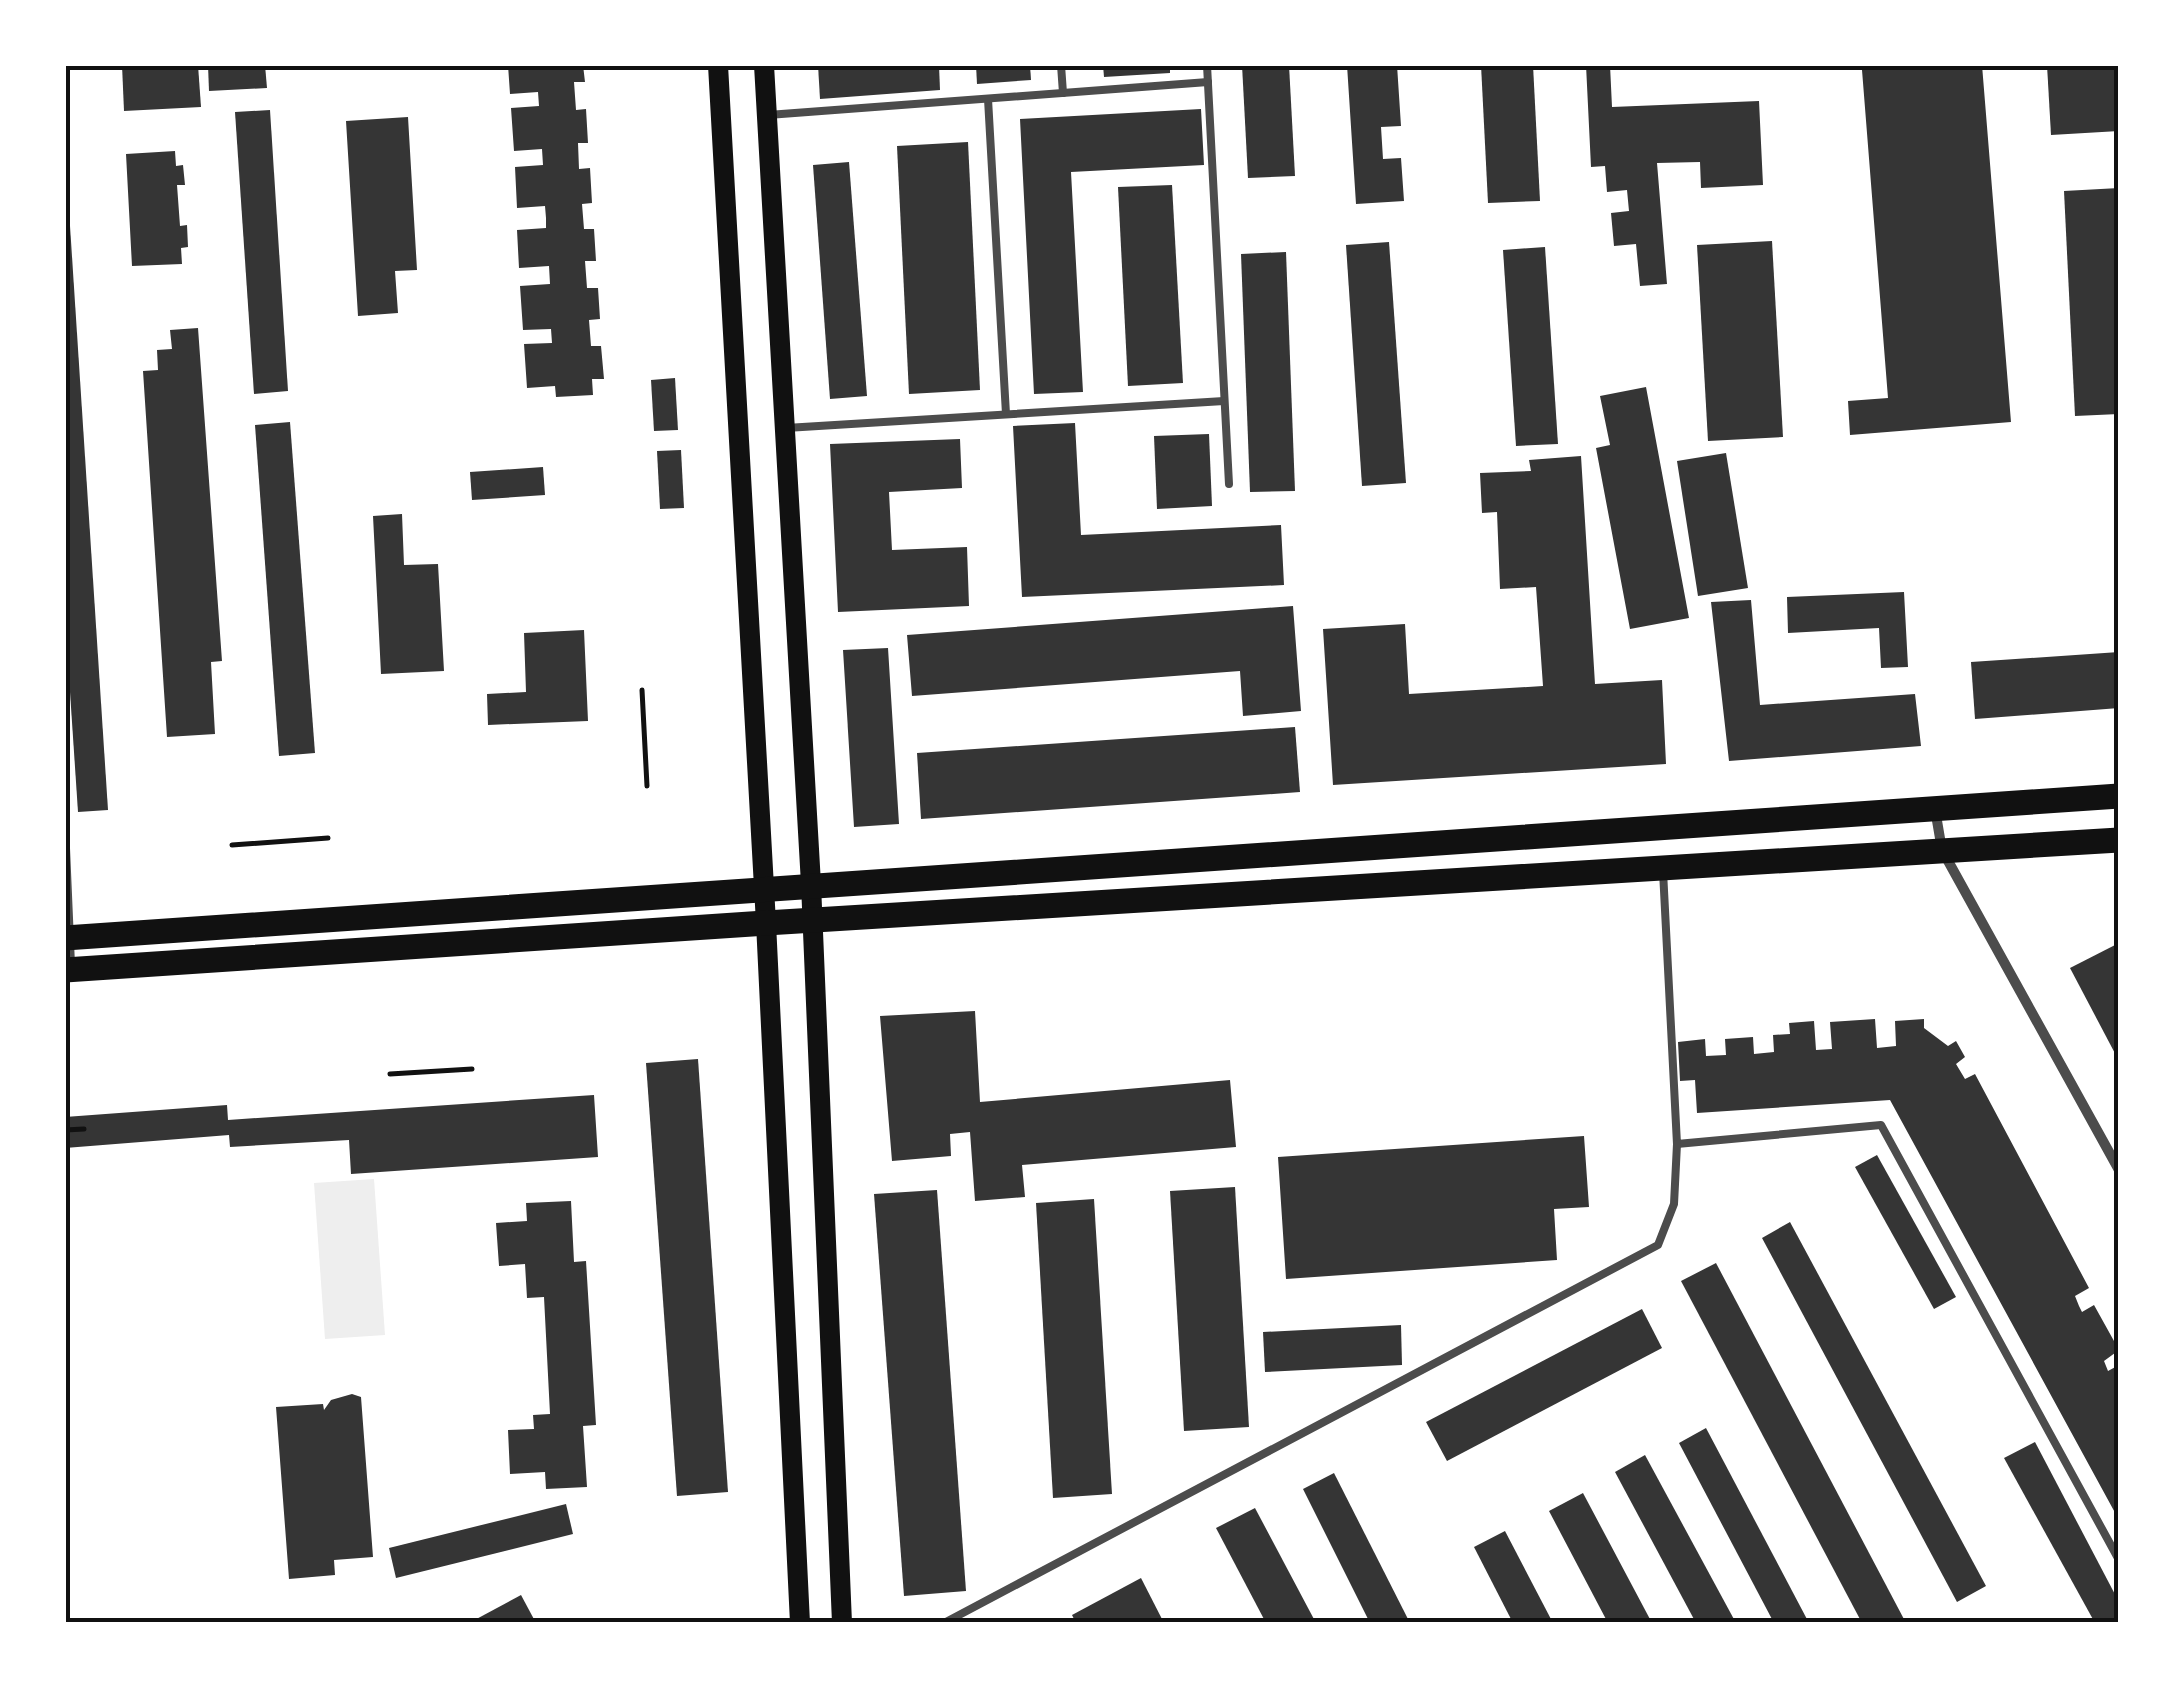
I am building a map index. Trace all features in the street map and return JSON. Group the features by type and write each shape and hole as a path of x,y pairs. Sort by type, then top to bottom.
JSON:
{"main road":[{"path":"718,65 800,1623"},
{"path":"764,65 812,884 842,1623"},
{"path":"68,938 2119,796"},
{"path":"68,969 2119,840"}],"street":[{"path":"1935,808 1942,850 2119,1170"}],"lane":[{"path":"1061,65 1063,93"},
{"path":"1208,65 1229,484"},
{"path":"768,115 1208,82"},
{"path":"988,98 1006,414"},
{"path":"786,428 1224,400"},
{"path":"65,825 68,969"},
{"path":"944,1623 1658,1244 1674,1204 1677,1144 1663,867"},
{"path":"1677,1144 1881,1125 2119,1560"}],"path":[{"path":"642,690 647,786"},
{"path":"232,846 328,838"},
{"path":"390,1074 472,1069"},
{"path":"65,1130 84,1128"}],"shaded area":[{"path":"374,1179 385,1335 325,1339 314,1183"}],"building":[{"path":"122,65 198,65 201,107 124,111"},
{"path":"208,65 265,65 267,88 209,91"},
{"path":"508,65 583,65 585,82 574,82 576,110 586,109 588,143 578,143 579,169 590,168 592,203 582,204 584,229 594,229 596,261 585,261 587,288 598,288 600,319 589,320 591,346 601,346 604,379 592,379 593,395 556,397 555,386 527,388 524,344 552,343 551,329 523,330 520,286 550,284 549,266 519,268 517,230 546,228 546,218 545,206 517,208 515,167 543,165 542,149 514,151 511,108 539,106 538,92 510,94"},
{"path":"818,65 939,65 940,90 820,99"},
{"path":"976,65 1030,65 1031,80 977,84"},
{"path":"1103,65 1170,65 1170,73 1104,77"},
{"path":"1242,65 1289,65 1295,176 1248,178"},
{"path":"1347,65 1397,65 1401,126 1381,127 1383,159 1401,158 1404,201 1356,204"},
{"path":"1481,65 1533,65 1540,201 1488,203"},
{"path":"1586,65 1610,65 1612,107 1759,101 1763,185 1701,188 1700,162 1657,163 1667,284 1640,286 1636,244 1614,246 1611,213 1629,211 1627,190 1607,192 1605,166 1591,167"},
{"path":"1982,65 2011,422 1850,435 1848,401 1888,398 1862,70"},
{"path":"2047,65 2117,65 2119,131 2051,135"},
{"path":"1201,109 1204,165 1071,172 1083,392 1034,394 1020,119"},
{"path":"270,110 288,391 254,394 235,112"},
{"path":"408,117 417,270 395,271 398,313 358,316 346,121"},
{"path":"968,142 980,390 909,394 897,146"},
{"path":"175,151 176,166 183,165 185,185 177,185 180,226 187,225 188,247 181,248 182,264 132,266 126,154"},
{"path":"849,162 867,396 830,399 813,165"},
{"path":"1172,185 1183,383 1128,386 1118,187"},
{"path":"2119,188 2119,414 2075,416 2064,191"},
{"path":"65,195 108,810 78,812 65,617"},
{"path":"1772,241 1783,437 1708,441 1697,245"},
{"path":"1389,242 1406,483 1362,486 1346,245"},
{"path":"1545,247 1558,444 1516,446 1503,250"},
{"path":"1286,252 1295,491 1250,492 1241,254"},
{"path":"198,328 222,661 211,662 215,734 167,737 143,371 158,370 157,350 172,349 170,330"},
{"path":"675,378 678,430 654,431 651,380"},
{"path":"1646,387 1689,618 1630,629 1596,448 1610,445 1600,396"},
{"path":"290,422 315,753 279,756 255,425"},
{"path":"1075,423 1081,535 1281,525 1284,585 1022,597 1013,426"},
{"path":"1209,434 1212,506 1157,509 1154,436"},
{"path":"960,439 962,488 889,492 892,550 967,547 969,606 838,612 830,444"},
{"path":"681,450 684,508 660,509 657,451"},
{"path":"1726,453 1748,588 1698,596 1677,461"},
{"path":"1581,456 1595,684 1662,680 1666,764 1333,785 1323,629 1405,624 1409,694 1543,686 1536,587 1500,589 1497,512 1482,513 1480,473 1531,471 1529,460"},
{"path":"543,467 545,495 472,500 470,472"},
{"path":"402,514 404,565 438,564 444,671 381,674 373,516"},
{"path":"1904,592 1908,667 1881,668 1879,628 1788,633 1787,597"},
{"path":"1751,600 1760,705 1915,694 1921,746 1729,761 1711,602"},
{"path":"1293,606 1301,711 1243,716 1240,671 912,696 907,635"},
{"path":"584,630 588,721 488,725 487,694 526,692 524,633"},
{"path":"888,648 899,824 854,827 843,650"},
{"path":"2119,652 2119,708 1975,719 1971,662"},
{"path":"1295,727 1300,792 921,819 917,753"},
{"path":"2119,943 2119,1061 2070,968"},
{"path":"975,1011 980,1102 1230,1080 1236,1147 1022,1165 1025,1197 975,1201 970,1132 950,1134 951,1156 892,1161 880,1016"},
{"path":"1875,1019 1877,1048 1896,1046 1895,1021 1924,1019 1924,1028 1948,1046 1956,1041 1965,1057 1956,1064 1965,1079 1975,1074 2089,1288 2075,1296 2079,1306 2082,1312 2094,1305 2119,1350 2104,1361 2108,1371 2119,1365 2119,1520 1890,1100 1697,1113 1695,1080 1680,1081 1678,1042 1705,1039 1706,1056 1726,1055 1725,1039 1753,1037 1754,1054 1774,1052 1773,1035 1790,1034 1789,1023 1814,1021 1816,1050 1832,1049 1830,1022"},
{"path":"698,1059 728,1492 677,1496 646,1063"},
{"path":"594,1095 598,1157 351,1174 349,1140 230,1147 229,1135 65,1148 65,1117 227,1105 228,1120"},
{"path":"1584,1136 1589,1207 1554,1209 1557,1260 1286,1279 1278,1157"},
{"path":"1877,1155 1956,1297 1934,1309 1855,1167"},
{"path":"1235,1187 1249,1427 1184,1431 1170,1191"},
{"path":"937,1190 966,1591 904,1596 874,1194"},
{"path":"1094,1199 1112,1494 1053,1498 1036,1203"},
{"path":"571,1201 574,1262 586,1261 596,1425 583,1426 587,1487 546,1489 545,1472 510,1474 508,1430 534,1429 533,1415 550,1414 544,1297 527,1298 525,1264 499,1266 496,1223 527,1221 526,1203"},
{"path":"1790,1222 1986,1586 1957,1602 1762,1238"},
{"path":"1716,1263 1906,1623 1862,1623 1681,1281"},
{"path":"1642,1309 1662,1348 1447,1461 1426,1422"},
{"path":"1401,1325 1402,1365 1265,1372 1263,1332"},
{"path":"352,1394 361,1397 373,1557 334,1560 335,1575 289,1579 276,1407 323,1404 324,1410 331,1400"},
{"path":"1706,1428 1809,1623 1774,1623 1679,1443"},
{"path":"2035,1442 2119,1602 2119,1623 2095,1623 2004,1458"},
{"path":"1645,1455 1736,1623 1696,1623 1615,1472"},
{"path":"1334,1473 1410,1623 1370,1623 1303,1489"},
{"path":"1583,1493 1652,1623 1608,1623 1549,1511"},
{"path":"566,1504 573,1534 396,1578 389,1548"},
{"path":"1255,1508 1316,1623 1266,1623 1216,1528"},
{"path":"1505,1531 1553,1623 1513,1623 1474,1547"},
{"path":"1141,1578 1164,1623 1076,1623 1072,1615"},
{"path":"521,1595 536,1623 469,1623"}]}
